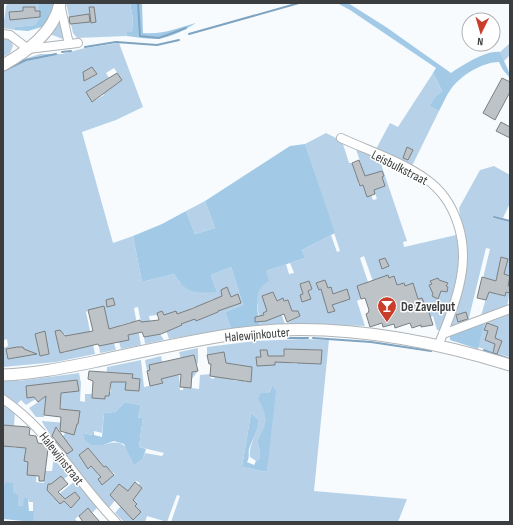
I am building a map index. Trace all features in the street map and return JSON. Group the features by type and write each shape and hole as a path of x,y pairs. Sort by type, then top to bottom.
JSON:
{"street":[{"path":"60,3 69,44"},
{"path":"3,65 28,49 52,25 58,14 60,3"},
{"path":"3,34 10,34 28,49 41,49 78,43"},
{"name":"Leisbulkstraat","path":"341,138 416,173 436,186 450,204 459,231 463,261 460,284 438,346"},
{"path":"443,334 510,309"},
{"name":"Halewijnkouter","path":"3,375 51,370 230,335 276,331 318,331 362,334 465,351 510,365"},
{"name":"Halewijnstraat","path":"3,399 36,425 85,488 116,522"}],"shaded area":[{"path":"8,3 38,3 40,11 35,11 34,7 23,7 24,18 40,17 35,25 15,27 15,30 3,28 6,6"},
{"path":"38,3 53,3 53,12 45,26 28,31 15,30 15,27 35,25 40,17"},
{"path":"66,3 130,4 133,18 132,32 126,32 127,36 77,38 73,33"},
{"path":"127,3 142,3 143,33 170,31 196,23 178,33 163,38 156,39 127,36 126,32 132,32 133,18 130,4"},
{"path":"337,3 348,3 386,27 451,73 468,62 488,53 500,52 509,72 510,78 503,70 499,62 493,62 481,66 469,72 455,84 448,93 439,111 429,106 435,97 442,91 433,73 436,68 350,10"},
{"path":"59,17 65,40 50,34"},
{"path":"3,38 11,40 13,46 10,53 3,57"},
{"path":"119,43 143,107 116,120 82,132 113,243 133,236 142,282 174,274 180,283 217,292 211,275 231,267 243,305 225,312 231,329 169,339 162,318 164,317 162,311 157,313 157,315 149,316 150,321 141,323 138,307 134,308 141,345 121,349 119,342 114,343 111,329 103,330 99,308 89,310 86,312 95,354 56,362 3,367 3,348 8,346 7,339 4,340 3,337 3,71 24,59 40,54 62,54 85,48","holes":["114,68 122,80 102,92 104,95 92,102 86,92 109,78 106,73","227,288 233,304 226,307 222,290","213,299 218,312 196,321 191,308 208,304 207,302","131,322 134,333 128,335 129,340 124,341 120,325","45,331 49,354 40,356 35,335","56,333 65,334 68,352 60,353"]},
{"path":"510,43 510,55 503,62 501,51"},
{"path":"433,73 442,91 435,97 429,106 439,111 412,166 376,149 390,123 398,127"},
{"path":"326,133 342,141 349,163 352,163 356,175 359,174 361,180 358,182 359,186 363,185 367,197 371,195 373,200 377,199 372,185 368,186 356,149 379,158 407,241 403,242 404,247 456,235 459,260 458,272 454,295 441,330 437,330 433,316 429,317 428,310 423,311 418,297 408,295 404,283 397,285 394,276 389,278 379,300 359,294 361,299 357,301 365,326 307,324 260,326 256,294 262,284 266,271 286,264 289,274 294,273 290,263 305,258 302,250 331,235 337,252 340,251 305,144","holes":["364,256 376,290 373,297 360,258","438,278 439,281 447,283 447,292 440,290 438,298 432,296 433,293 429,285 432,284 431,281","309,281 312,289 308,291 311,299 302,302 300,295 303,294 300,284","331,287 333,294 346,289 350,298 336,304 331,301 334,311 328,313 325,304","273,292 277,301 265,305 262,296","283,298 292,311 298,311 300,316 285,324 277,301"]},
{"path":"305,144 335,233 302,250 305,258 266,271 269,281 264,284 259,292 257,301 258,316 255,317 255,322 259,321 260,326 231,329 225,312 243,305 231,267 211,275 217,292 197,292 187,289 178,281 174,274 142,282 133,236 162,224 186,211 195,234 215,228 205,201 290,146"},
{"path":"494,166 510,175 510,203 503,218 493,216 493,218 510,222 510,276 498,274 494,285 496,294 505,296 506,292 510,291 507,306 481,316 491,280 483,278 490,249 486,248 468,322 450,328 449,325 464,242 459,208 480,170"},
{"path":"205,201 215,228 195,234 186,211"},
{"path":"510,312 510,362 508,361 509,357 478,347 485,320"},
{"path":"485,320 478,349 450,340 450,336 454,333"},
{"path":"160,334 164,340 145,344 144,337"},
{"path":"303,339 329,340 314,491 407,499 398,522 171,522 180,496 177,495 167,522 147,516 145,522 124,522 115,513 140,483 136,481 128,492 119,484 110,495 116,499 109,508 96,495 63,455 72,450 66,441 58,447 52,438 42,422 78,424 80,411 60,410 61,403 45,405 44,417 36,417 29,408 43,399 42,395 26,405 21,400 16,405 3,397 3,379 19,378 19,381 79,373 81,383 80,401 85,402 85,394 92,394 95,397 105,397 107,367 141,360 144,387 162,383 161,377 150,370 147,371 145,360 161,356 165,377 179,375 180,390 183,390 184,384 185,387 199,389 200,375 211,374 210,378 214,379 215,375 225,361 223,352 207,355 207,347 255,341","holes":["284,349 299,350 297,364 283,362","307,349 322,350 306,362","234,364 240,365 240,367 252,367 251,382 244,382 244,379 239,378 238,381 232,380","110,372 120,373 120,382 111,382 111,392 109,392 109,396 107,396","272,386 267,472 242,467 251,413 259,420 250,448 250,457 256,461 260,460 260,452 257,441 264,430 268,397","125,402 141,405 138,418 143,417 139,447 164,453 162,456 145,453 143,458 132,461 128,450 122,444 114,442 103,445 83,433 93,435 94,431 102,433 104,413 115,412","56,428 66,432 59,441 52,438","88,448 98,461 88,469 79,455","105,466 115,474 102,484 98,479 101,477 97,473","133,500 137,503 135,506 137,516 133,520 129,516 131,502"]},
{"path":"114,343 116,350 100,353 99,346"},
{"path":"198,348 198,363 196,364 194,355 185,357 188,373 198,371 191,380 185,373 179,352"},
{"path":"272,386 276,390 267,472 242,467 251,413 259,420 249,449 249,457 247,462 254,465 256,461 260,459 257,441 265,424 265,415 258,399 261,393 269,393"},
{"path":"125,402 141,405 138,418 143,417 139,447 146,449 143,458 134,465 124,444 114,441 103,445 91,445 85,440 83,433 92,435 94,431 94,435 102,437 104,413 115,412"},
{"path":"3,403 15,411 14,426 9,426 8,446 16,448 17,445 29,448 38,457 36,482 44,483 44,471 52,471 54,454 70,474 64,479 61,476 52,496 54,498 75,481 98,507 92,513 88,508 75,519 78,522 33,522 33,502 29,502 28,499 23,506 18,505 13,492 5,482 3,488"},
{"path":"5,482 13,483 13,492 18,495 18,505 23,506 24,498 28,499 29,511 34,511 33,522 3,519 3,488"}],"building":[{"path":"23,7 35,7 35,11 40,11 40,17 10,20 9,12 23,11"},
{"path":"89,7 94,7 96,22 91,23"},
{"path":"89,14 90,22 70,24 69,17"},
{"path":"92,67 97,74 84,81 83,72"},
{"path":"117,73 122,80 92,102 86,92"},
{"path":"502,78 510,82 510,92 495,120 483,113"},
{"path":"501,122 510,127 510,138 496,131"},
{"path":"407,147 413,150 408,160 403,158"},
{"path":"359,160 365,176 382,171 384,176 382,177 385,186 374,190 375,194 367,197 363,185 360,186 352,163"},
{"path":"501,257 508,259 504,274 510,276 508,286 510,286 510,293 506,292 505,296 489,292 486,300 477,298 482,277 496,281"},
{"path":"385,258 389,266 382,269 379,260"},
{"path":"388,275 389,278 394,276 397,285 404,283 405,286 413,283 418,299 422,298 427,311 428,309 433,325 421,327 421,325 412,328 410,323 395,328 394,324 383,327 382,323 370,327 366,314 369,310 365,298 361,299 357,286"},
{"path":"438,278 439,280 448,283 446,286 448,287 447,292 441,291 438,299 432,296 433,294 429,285 432,284 430,281"},
{"path":"325,280 328,288 331,287 333,294 347,289 350,299 332,305 335,311 328,313 321,289 319,290 316,283"},
{"path":"309,281 312,289 308,291 311,299 302,302 300,295 303,294 300,284"},
{"path":"227,287 231,297 238,294 241,303 196,321 195,319 181,324 182,325 161,334 144,337 142,332 128,335 129,340 99,346 98,344 60,353 55,331 60,330 65,336 93,331 88,310 104,306 109,329 140,320 141,322 159,320 157,313 162,311 164,315 176,311 177,314 222,296 221,290"},
{"path":"273,292 277,301 283,298 284,301 288,300 292,311 298,311 300,316 287,322 284,314 266,321 255,322 255,317 264,315 263,313 267,311 262,296"},
{"path":"113,298 115,305 107,307 106,300"},
{"path":"466,312 468,319 458,322 456,315"},
{"path":"487,323 498,327 495,338 502,341 497,354 493,353 495,344 485,340 488,331 484,330"},
{"path":"45,331 49,354 40,356 35,334"},
{"path":"23,347 24,349 37,354 8,359 6,349"},
{"path":"284,349 322,350 321,364 275,362 275,365 257,366 256,357 261,357 260,350 267,350 268,356 284,356"},
{"path":"224,352 226,363 252,367 251,382 210,376 211,364 209,364 207,355"},
{"path":"194,355 198,371 192,372 191,388 180,387 181,374 161,379 163,383 150,386 147,371 150,370 149,365"},
{"path":"89,371 133,374 132,378 140,379 139,391 125,390 126,382 111,382 109,396 105,396 105,399 92,398 93,381 88,379"},
{"path":"77,380 79,391 61,393 60,409 80,411 78,424 74,435 60,431 61,417 44,415 46,396 38,402 34,397 27,398 26,386"},
{"path":"3,425 28,427 30,429 29,435 36,436 38,443 44,444 48,449 44,481 39,481 39,476 27,475 28,462 24,461 26,448 3,446"},
{"path":"56,427 73,450 67,454 52,436"},
{"path":"88,448 104,467 106,466 114,475 102,485 98,479 101,477 91,466 88,469 79,455"},
{"path":"61,476 68,484 58,492 65,499 75,492 80,498 71,508 64,501 60,504 47,490 48,484 51,484"},
{"path":"135,482 142,488 133,500 137,504 135,506 141,512 133,520 110,495 119,484 128,491"},
{"path":"88,508 100,522 83,522 79,516"}],"waterway":[{"path":"138,3 140,36 159,38 186,28"},
{"path":"189,34 299,3"},
{"path":"85,47 116,42 157,45 179,40"},
{"path":"62,52 71,51"},
{"path":"3,71 26,60 56,54"},
{"path":"494,217 510,221"},
{"path":"288,338 308,338"},
{"path":"313,338 371,342 431,351"},
{"path":"484,350 510,359"}],"place":[{"name":"De Zavelput","path":"387,323"}]}
